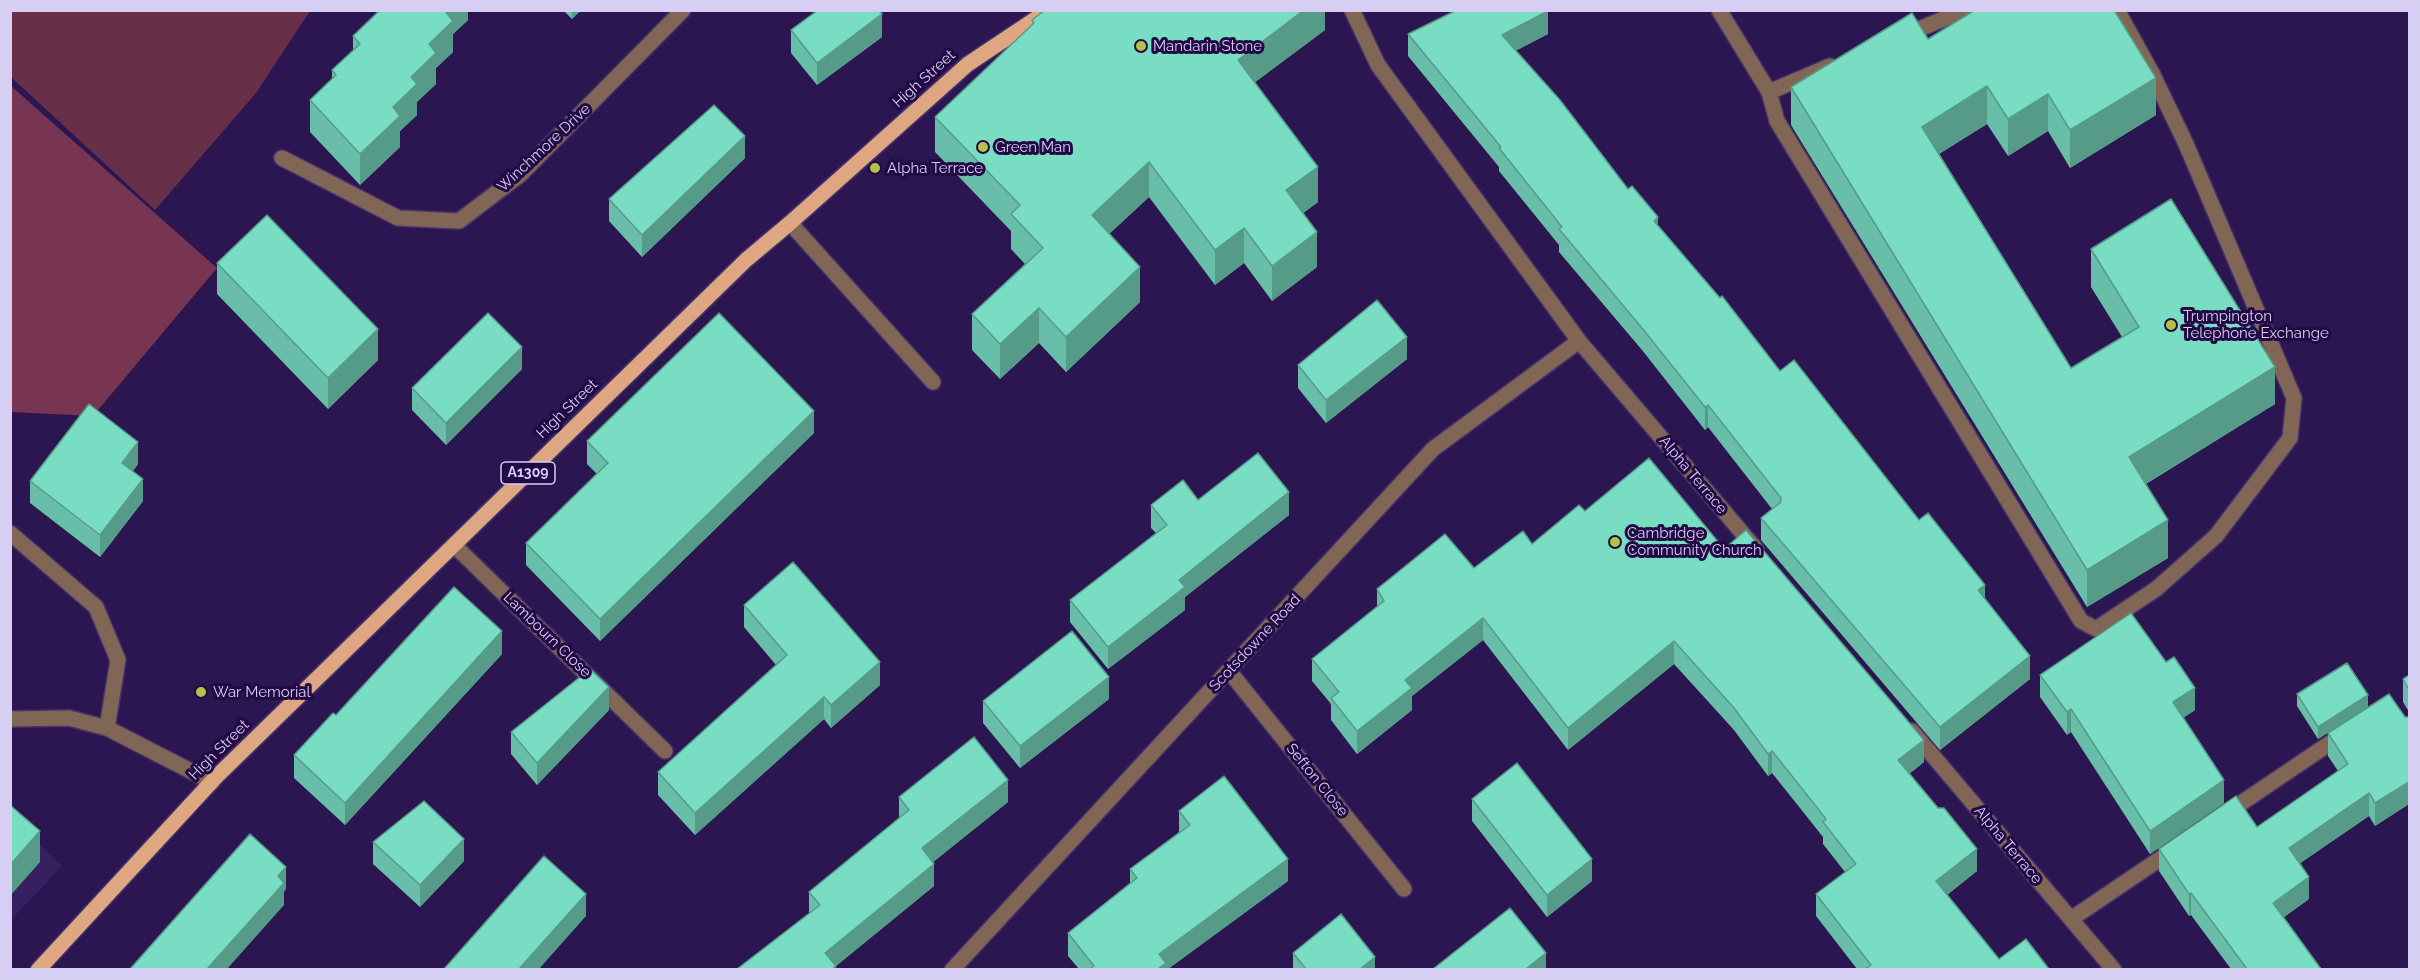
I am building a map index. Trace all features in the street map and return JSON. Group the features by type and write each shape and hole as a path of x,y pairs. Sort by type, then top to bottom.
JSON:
{"main road":[{"name":"High Street","path":"38,969 212,782 746,260 968,64 1049,10"}],"street":[{"name":"Winchmore Drive","path":"282,158 398,218 459,221 521,174 684,10"},
{"name":"Alpha Terrace","path":"1352,10 1378,65 1579,341 1764,557"},
{"path":"1719,10 1769,92 1777,121 2068,601 2081,621 2096,629 2156,589 2216,536 2290,438 2294,398 2186,144 2153,75 2117,10"},
{"path":"1889,42 1965,10"},
{"path":"1769,92 1845,60"},
{"path":"790,223 933,382"},
{"name":"Scotsdowne Road","path":"953,969 1433,449 1579,341"},
{"path":"10,533 96,607 118,660 107,728"},
{"name":"Lambourn Close","path":"454,545 665,751"},
{"name":"Sefton Close","path":"1229,671 1404,889"},
{"path":"10,719 69,718 107,728 212,782"},
{"name":"Alpha Terrace","path":"1902,720 2114,969"},
{"path":"2217,820 2362,722"},
{"path":"2072,919 2188,840"}],"shaded area":[{"path":"10,11 310,11 256,93 155,210 11,77"},
{"path":"11,86 217,268 93,416 11,412"},
{"path":"10,816 62,866 11,920 10,920"}],"building":[{"path":"380,10 445,10 453,21 429,44 436,53 411,77 417,84 393,107 400,116 360,154 310,100 336,75 332,70 360,44 353,36"},
{"path":"818,10 879,10 882,14 817,63 791,30"},
{"path":"1045,10 1304,10 1238,60 1318,167 1286,190 1317,232 1272,266 1244,228 1215,250 1149,162 1092,215 1140,267 1066,337 1039,308 1000,344 972,314 1043,248 1011,214 1020,205 935,117 1034,23 1032,20"},
{"path":"1457,10 1548,10 1502,35 1560,100 1628,189 1632,186 1658,217 1654,221 1720,298 1722,296 1780,371 1794,360 1919,520 1928,513 1985,585 1978,590 2030,656 1940,727 1761,518 1781,502 1781,498 1708,405 1705,407 1559,229 1562,227 1499,148 1501,147 1408,34"},
{"name":"Trumpington Telephone Exchange","path":"1975,10 2114,10 2156,78 2070,130 2048,94 2008,119 1987,86 1922,127 2071,368 2139,327 2091,249 2171,199 2275,367 2129,457 2168,520 2087,570 1791,87 1912,13 1928,39"},
{"path":"714,105 745,136 642,235 609,199"},
{"path":"267,215 378,329 328,378 217,263"},
{"path":"1377,300 1407,337 1326,400 1298,365"},
{"path":"488,313 522,347 446,423 412,388"},
{"path":"719,313 814,411 600,619 526,543 608,463 587,441"},
{"path":"89,404 138,442 122,463 143,479 100,535 30,481"},
{"path":"1258,453 1289,492 1179,580 1185,587 1108,647 1070,600 1167,525 1151,505 1183,480 1198,500"},
{"path":"1649,458 1724,549 1746,530 1924,740 1898,760 1938,808 1944,808 1977,849 1936,881 1999,959 2026,939 2049,969 1865,969 1871,965 1816,894 1856,864 1823,822 1826,819 1772,751 1768,754 1734,708 1674,641 1568,728 1483,618 1405,680 1412,688 1357,731 1331,698 1339,692 1312,659 1384,601 1377,589 1445,534 1474,568 1523,531 1532,544 1579,505 1585,511"},
{"path":"793,562 880,662 831,705 824,697 695,813 658,772 787,655 744,605"},
{"path":"454,587 502,631 345,803 294,755 333,713 336,715"},
{"path":"2131,613 2166,662 2174,657 2195,688 2173,702 2224,780 2150,831 2071,709 2067,712 2040,675"},
{"path":"1072,631 1109,677 1020,746 983,701"},
{"path":"2347,663 2368,695 2318,727 2297,694"},
{"path":"590,669 609,687 537,763 511,732"},
{"path":"2409,675 2409,690 2403,679"},
{"path":"2389,694 2405,717 2409,717 2409,782 2375,803 2369,793 2289,848 2309,877 2273,903 2321,969 2247,969 2191,893 2189,894 2159,849 2236,796 2257,827 2348,764 2328,733"},
{"path":"974,737 1008,780 922,848 934,864 825,953 836,966 832,969 737,969 820,905 809,892 909,810 899,797"},
{"path":"1517,763 1592,859 1547,895 1472,799"},
{"path":"1224,776 1288,859 1159,954 1166,963 1158,969 1090,969 1094,966 1068,933 1137,878 1130,869 1190,825 1179,811"},
{"path":"424,801 464,839 420,885 373,842"},
{"path":"10,805 40,831 10,865"},
{"path":"250,834 286,867 278,876 284,883 207,969 130,969"},
{"path":"544,856 586,894 519,969 444,969"},
{"path":"1510,908 1546,953 1526,969 1433,969"},
{"path":"1341,914 1375,957 1360,969 1306,969 1293,953"}],"place":[{"name":"Mandarin Stone","path":"1141,46"},
{"name":"Green Man","path":"983,147"},
{"name":"Alpha Terrace","path":"875,168"},
{"name":"Trumpington Telephone Exchange","path":"2171,325"},
{"name":"Cambridge Community Church","path":"1615,542"},
{"name":"War Memorial","path":"201,692"}]}
